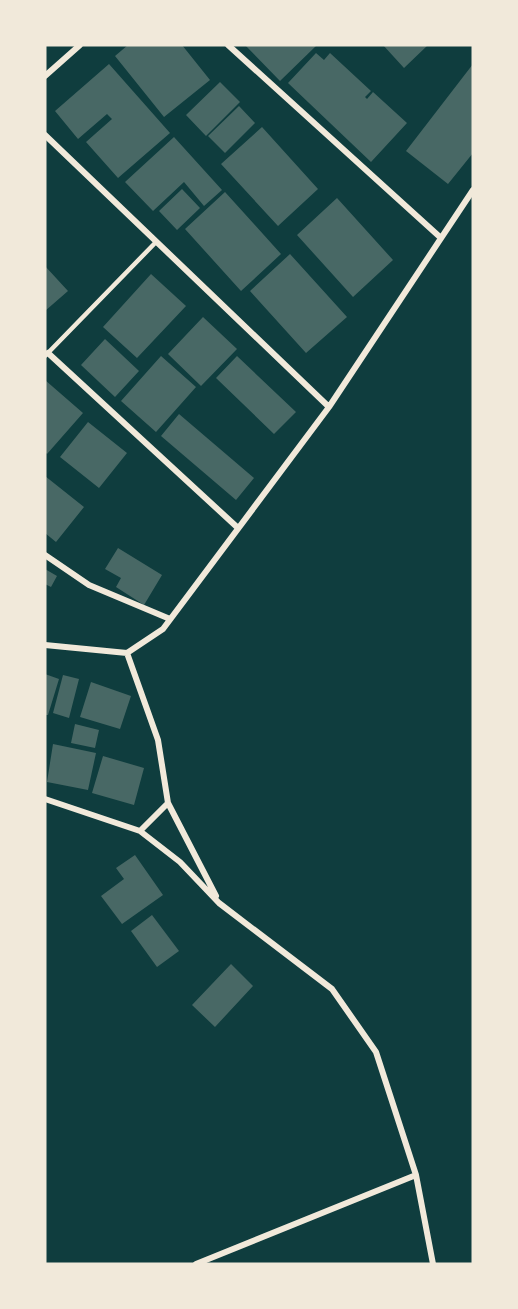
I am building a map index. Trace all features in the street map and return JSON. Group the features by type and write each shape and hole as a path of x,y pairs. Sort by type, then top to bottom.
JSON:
{"street":[{"path":"45,76 80,45"},
{"path":"228,45 441,238"},
{"path":"45,135 329,407"},
{"path":"45,645 127,654 163,629 329,407 473,190"},
{"path":"46,355 238,528"},
{"path":"45,555 89,585 170,619"},
{"path":"127,654 158,740 168,803 219,903"},
{"path":"45,799 140,831 180,862 219,903 332,989 376,1052 416,1175 433,1264"},
{"path":"140,831 168,803"},
{"path":"196,1264 416,1175"}],"lane":[{"path":"46,355 156,242"}],"building":[{"path":"128,45 182,45 210,80 164,117 115,56"},
{"path":"245,45 317,45 280,81"},
{"path":"383,45 428,45 404,68"},
{"path":"316,53 324,60 330,53 371,91 365,97 367,99 373,92 407,123 371,162 288,83"},
{"path":"109,64 170,133 118,178 86,142 112,119 107,114 78,139 55,111"},
{"path":"473,64 473,153 448,184 406,151"},
{"path":"220,82 240,102 206,136 186,115"},
{"path":"239,106 255,123 225,153 208,136"},
{"path":"262,127 318,189 278,226 221,164"},
{"path":"174,137 222,190 204,206 184,182 153,211 125,182"},
{"path":"182,189 200,208 177,230 159,211"},
{"path":"225,192 281,254 241,291 185,229"},
{"path":"337,198 393,260 353,297 297,235"},
{"path":"290,254 347,317 306,353 250,291"},
{"path":"45,266 68,291 45,311"},
{"path":"151,274 186,306 137,358 103,327"},
{"path":"203,317 237,349 201,386 168,354"},
{"path":"105,339 139,371 115,397 81,365"},
{"path":"161,356 196,387 156,432 121,401"},
{"path":"237,356 296,412 274,434 216,378"},
{"path":"45,380 83,413 47,454 45,452"},
{"path":"179,414 254,478 236,500 161,436"},
{"path":"88,422 127,453 99,488 60,457"},
{"path":"45,476 84,507 56,542 45,533"},
{"path":"118,548 162,575 144,605 116,587 121,578 105,569"},
{"path":"45,569 57,576 51,587 45,584"},
{"path":"45,674 59,679 48,715 45,715"},
{"path":"63,675 79,679 69,718 53,713"},
{"path":"91,682 131,696 120,729 80,717"},
{"path":"75,724 99,730 95,748 71,743"},
{"path":"53,744 96,753 88,790 47,782"},
{"path":"103,756 144,768 134,805 92,793"},
{"path":"135,855 163,895 122,924 101,896 124,879 116,868"},
{"path":"152,915 179,951 157,967 131,931"},
{"path":"231,964 253,986 215,1027 192,1005"}]}
